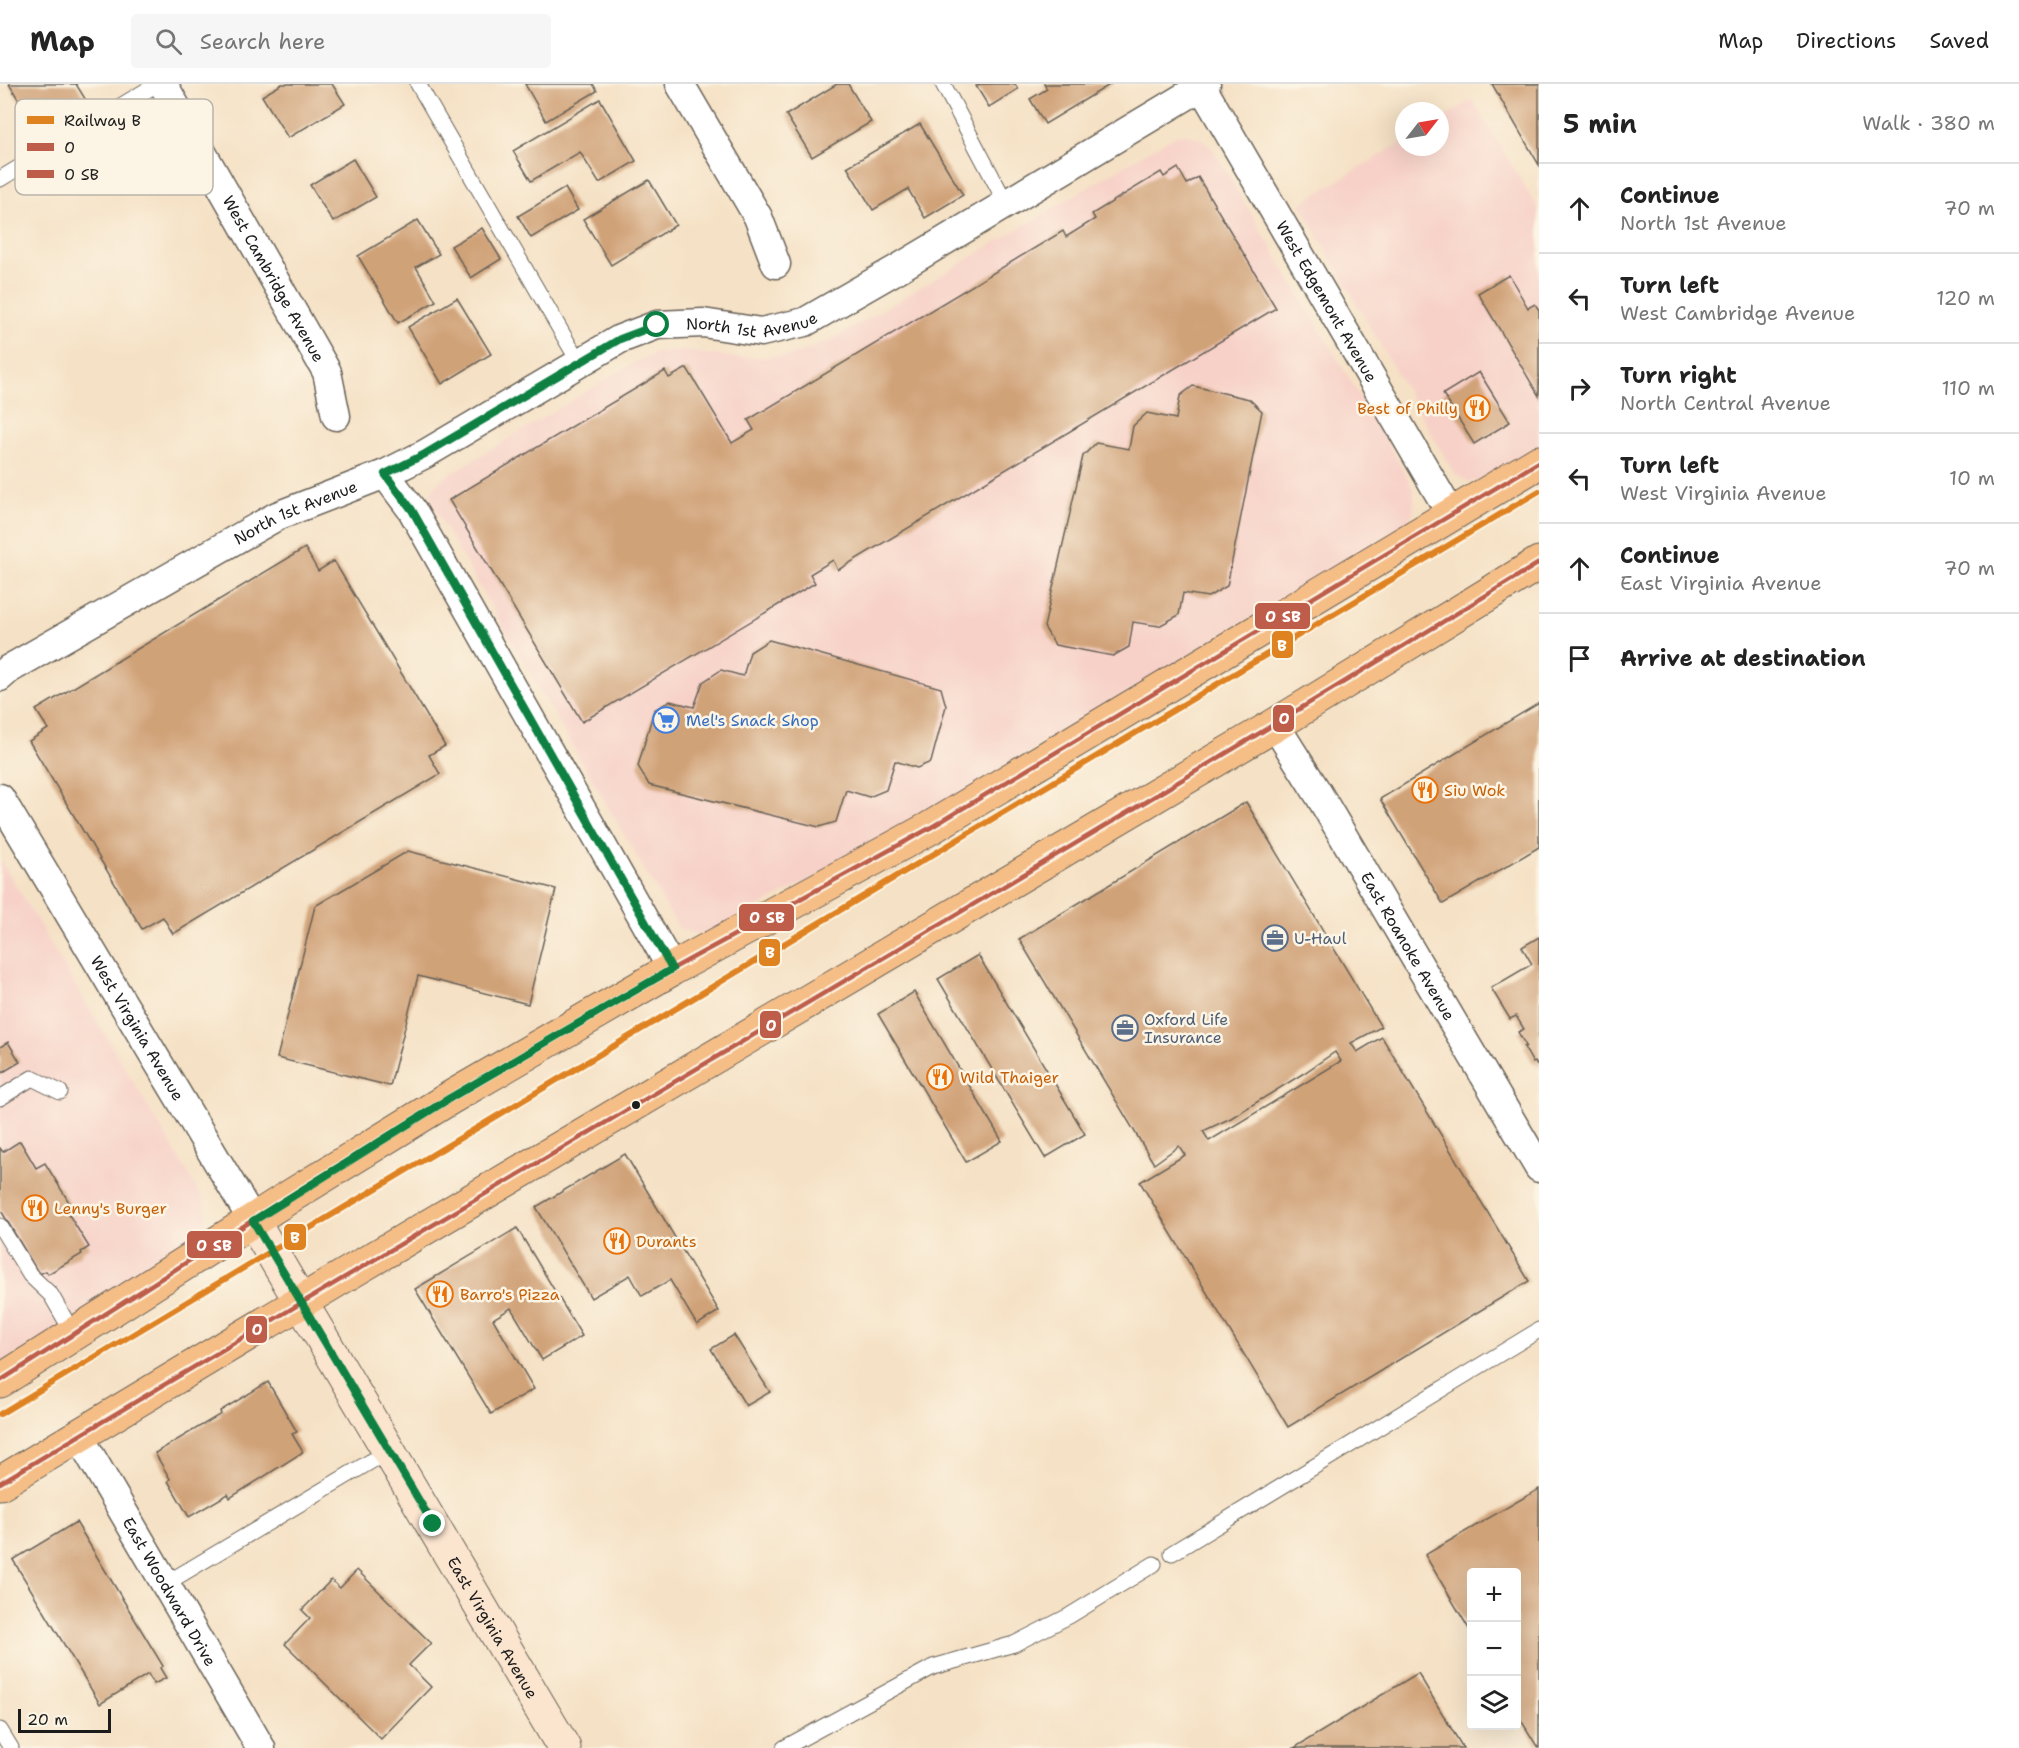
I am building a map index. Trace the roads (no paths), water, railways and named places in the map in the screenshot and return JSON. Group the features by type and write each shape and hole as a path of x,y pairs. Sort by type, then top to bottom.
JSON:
{"main road":[{"path":"0,1381 450,1098 672,969 930,828 1539,462"},
{"path":"0,1483 302,1301 1275,725 1539,563"}],"street":[{"name":"West Cambridge Avenue","path":"163,84 172,99"},
{"path":"681,84 758,217 776,264"},
{"name":"North 1st Avenue","path":"0,677 9,669 277,516 385,474 425,454 620,339 657,325 703,323 761,332 805,322 1204,85"},
{"name":"West Edgemont Avenue","path":"1204,85 1450,514"},
{"name":"West Cambridge Avenue","path":"213,172 327,372 336,416"},
{"path":"385,474 412,510 672,969"},
{"name":"East Roanoke Avenue","path":"1275,725 1310,780 1539,1168"},
{"name":"West Virginia Avenue","path":"0,798 277,1260"},
{"name":"East Virginia Avenue","path":"277,1260 564,1748"},
{"name":"East Woodward Drive","path":"79,1436 261,1748"}],"lane":[{"path":"133,99 158,84"},
{"path":"418,84 580,364"},
{"path":"943,84 1006,203"},
{"path":"0,179 15,170"},
{"path":"0,1098 32,1078 60,1092"},
{"path":"0,1226 30,1275 51,1295 74,1335"},
{"path":"1172,1552 1539,1330"},
{"path":"165,1584 390,1450"},
{"path":"784,1748 933,1666 1014,1644 1068,1616 1154,1564"},
{"path":"0,1730 11,1748"}],"rail line":[{"name":"B","path":"0,1414 1539,491"}],"place":[{"name":"Best of Philly","path":"1477,408"},
{"name":"Mel's Snack Shop","path":"666,720"},
{"name":"Siu Wok","path":"1425,790"},
{"name":"U-Haul","path":"1275,938"},
{"name":"Oxford Life Insurance","path":"1125,1028"},
{"name":"Wild Thaiger","path":"940,1077"},
{"name":"Lenny's Burger","path":"35,1208"},
{"name":"Durants","path":"617,1241"},
{"name":"Barro's Pizza","path":"440,1294"}]}
